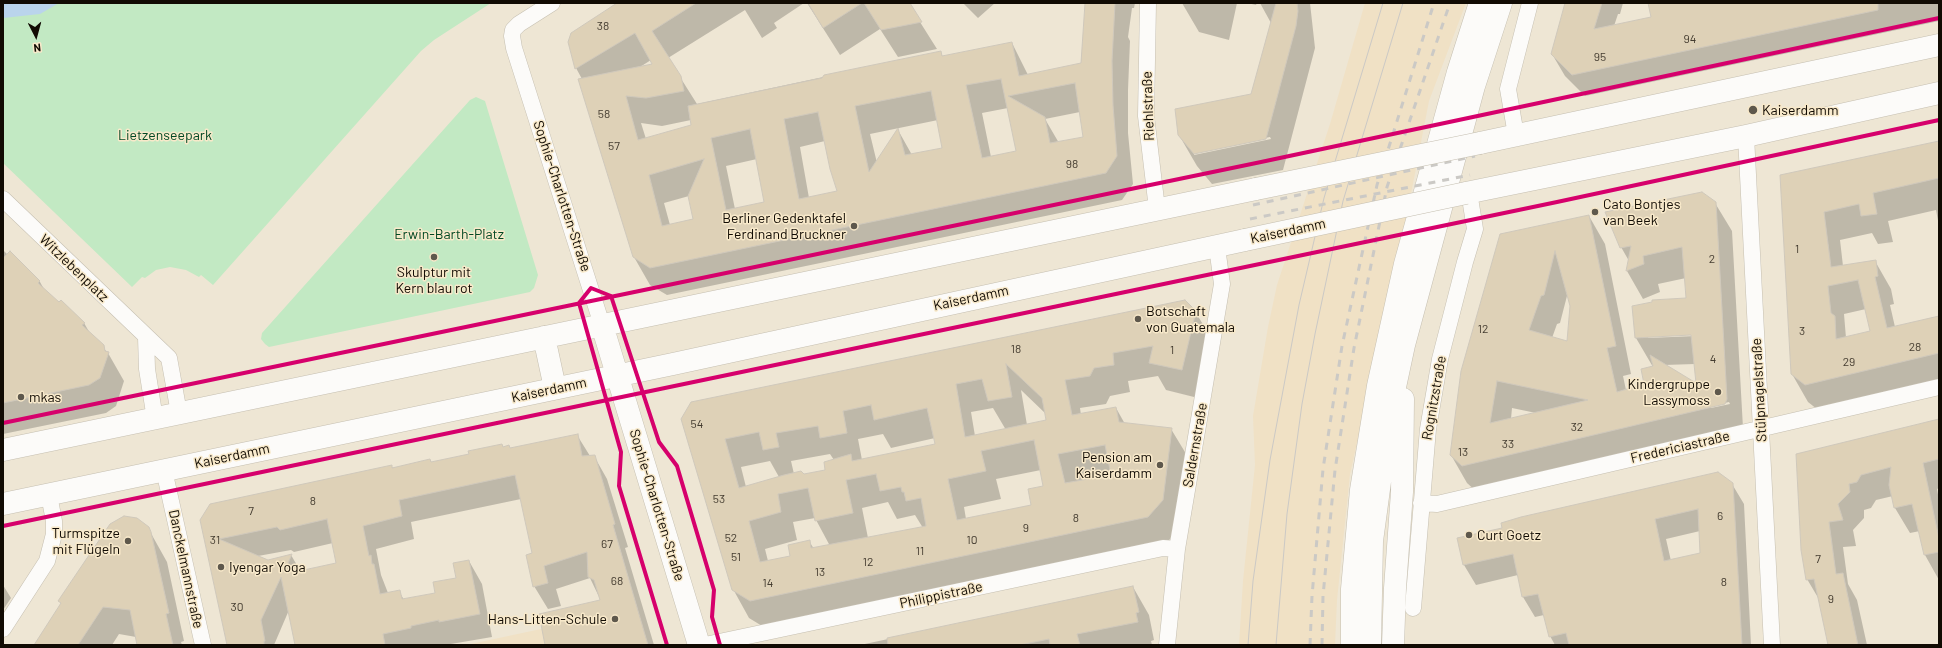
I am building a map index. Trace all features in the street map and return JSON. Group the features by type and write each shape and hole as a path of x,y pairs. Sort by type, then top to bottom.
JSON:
{"main road":[{"path":"1352,645 1352,588 1361,490 1378,386 1405,264 1458,72 1480,3"},
{"path":"1370,645 1373,534 1388,423 1404,345 1474,86 1501,3"},
{"path":"3,450 1516,135 1939,45"},
{"name":"Kaiserdamm","path":"3,504 617,375 1147,260 1217,247 1467,193 1746,136 1939,93"},
{"name":"Sophie-Charlotten-Straße","path":"602,325 699,645"},
{"path":"544,337 555,388"},
{"path":"1394,645 1395,588 1402,492 1404,345"}],"street":[{"name":"Sophie-Charlotten-Straße","path":"552,3 519,24 513,30 514,48 602,325"},
{"name":"Riehlstraße","path":"1148,3 1146,116 1157,209"},
{"path":"1516,135 1508,88 1530,3"},
{"name":"Stülpnagelstraße","path":"1746,136 1772,645"},
{"name":"Rognitzstraße","path":"1413,608 1428,429 1440,359 1475,229 1467,193"},
{"name":"Witzlebenplatz","path":"3,199 169,358 179,413"},
{"name":"Saldernstraße","path":"1167,645 1177,549 1222,284 1217,247"},
{"path":"146,337 147,369 155,419"},
{"name":"Fredericiastraße","path":"1421,503 1438,504 1939,387"},
{"name":"Danckelmannstraße","path":"164,470 203,645"},
{"path":"3,629 46,561 54,534 54,521 49,495"},
{"name":"Philippistraße","path":"705,645 1163,548 1177,549"}],"shaded area":[{"path":"1365,3 1466,3 1429,101 1398,261 1350,474 1337,600 1335,645 1239,645 1243,581 1255,465 1253,416 1268,327 1277,285 1330,124"},
{"name":"Hans-Litten-Schule","path":"638,609 648,645 466,645 541,629"}],"green space":[{"name":"Lietzenseepark","path":"3,3 491,3 434,40 421,51 213,285 201,275 199,277 186,270 170,267 156,270 145,278 142,277 132,287 3,163"},
{"name":"Erwin-Barth-Platz","path":"476,97 485,101 538,275 534,288 530,292 269,347 265,344 261,339 262,333 470,100"}],"water":[{"path":"3,3 59,3 40,14 3,18"}],"building":[{"path":"617,3 696,3 652,31 681,76 684,91 646,98 626,96 638,140 691,125 688,106 822,78 824,75 941,51 942,56 1012,42 1019,76 1081,63 1085,3 1115,3 1112,61 1113,105 1117,156 1106,173 650,268 633,257 578,79 652,64 635,33 575,69 568,42 571,33","holes":["1001,79 1016,151 982,158 966,85","1075,83 1083,137 1050,143 1045,117 1008,96","931,91 942,148 905,155 898,128 869,172 855,106","818,112 830,169 837,191 799,199 784,119","750,129 764,202 726,210 711,138","704,159 688,196 693,219 662,226 649,175"]},
{"path":"808,3 862,3 823,28"},
{"path":"864,3 910,3 922,22 881,30"},
{"path":"1276,3 1297,3 1298,11 1296,26 1266,139 1194,154 1178,135 1175,109 1251,94"},
{"path":"1565,3 1602,3 1594,29 1651,17 1648,3 1878,3 1878,10 1572,75 1551,54"},
{"path":"1939,141 1939,178 1873,193 1877,214 1861,216 1859,204 1824,212 1831,267 1876,260 1878,276 1875,277 1887,328 1939,316 1939,353 1805,385 1791,374 1780,175","holes":["1858,280 1870,331 1836,339 1835,316 1831,313 1828,286"]},
{"path":"1702,192 1716,202 1727,399 1725,404 1462,466 1450,455 1461,371 1500,234 1589,215 1616,346 1607,348 1617,392 1644,384 1641,369 1653,366 1650,355 1696,383 1691,335 1635,338 1632,306 1652,302 1652,300 1686,298 1682,247 1643,256 1644,264 1626,271 1631,246 1620,248 1605,212","holes":["1555,251 1570,306 1567,341 1529,330 1541,296 1544,295","1497,381 1588,400 1490,423"]},
{"path":"10,251 40,281 38,283 59,302 61,300 85,323 82,325 104,345 105,351 109,352 100,378 89,385 3,403 3,258"},
{"path":"1185,300 1196,311 1182,370 1149,363 1153,346 1113,353 1114,365 1094,368 1090,376 1065,380 1072,415 1116,407 1119,422 1172,428 1163,500 1148,517 750,601 732,590 681,419 691,402","holes":["1006,364 1042,398 1046,420 965,437 956,384 982,379 988,401 1012,397","871,405 874,420 927,408 935,444 852,461 851,454 824,462 825,470 804,474 801,471 739,488 725,439 759,432 763,450 779,447 776,433 818,426 820,438 847,433 843,411","1034,440 1043,486 1028,489 1031,505 957,520 948,479 986,471 981,451","1105,445 1111,475 1065,483 1058,454","876,474 880,491 901,487 906,501 921,498 926,526 811,548 810,540 788,545 790,556 760,562 749,521 781,512 778,494 808,488 815,521 853,513 846,480"]},
{"path":"1939,419 1939,459 1923,463 1939,538 1939,552 1924,555 1912,504 1894,508 1889,485 1891,467 1861,475 1857,482 1849,484 1850,492 1838,504 1843,520 1829,522 1836,574 1843,573 1858,645 1828,645 1814,579 1806,580 1801,550 1796,454"},
{"path":"578,434 582,456 595,455 615,524 613,525 648,645 545,645 539,614 600,600 594,580 588,577 587,552 544,566 548,583 533,587 526,555 532,553 515,475 399,500 402,516 363,526 369,556 371,555 372,564 374,564 380,594 400,590 402,599 435,593 433,582 456,578 453,563 469,560 480,614 439,622 439,620 383,634 385,645 295,645 281,577 261,620 265,641 264,645 227,645 200,520 210,504 392,465 392,468 430,459 431,462 469,454 468,451 502,444 503,447 509,445 510,448","holes":["327,519 336,563 299,571 298,567 285,570 292,554 268,560 219,539 277,527 280,530"]},
{"path":"1718,472 1733,483 1742,645 1569,645 1566,633 1549,637 1538,594 1522,597 1513,554 1463,565 1457,538 1502,528 1501,523 1521,517","holes":["1698,509 1700,553 1664,561 1655,519"]},
{"path":"124,516 137,518 149,527 151,532 169,613 166,614 173,645 137,645 130,610 103,607 78,645 34,645 61,603 58,601 110,524"},
{"path":"1133,586 1139,612 1136,613 1138,622 1077,634 1080,645 1050,645 1049,639 1020,645 888,645 887,638"}],"tram line":[{"path":"1248,645 1253,581 1270,460 1299,305 1324,198 1383,3"},
{"path":"1276,645 1287,514 1302,404 1315,334 1343,201 1403,3"}],"railway":[{"path":"1310,645 1312,596 1323,469 1342,346 1377,185 1434,3"},
{"path":"1322,645 1323,596 1335,470 1354,348 1387,187 1450,3"},
{"path":"1253,205 1475,156"},
{"path":"1250,219 1470,175"}],"cycle path":[{"path":"3,423 1261,162 1939,18"},
{"path":"3,526 1557,202 1939,120"},
{"path":"667,645 619,486 621,452 579,303 591,288 611,296 659,442 677,466 714,590 712,617 720,645"}],"place":[{"name":"Kaiserdamm","path":"1753,110"},
{"name":"Cato Bontjes van Beek","path":"1595,212"},
{"name":"Berliner Gedenktafel Ferdinand Bruckner","path":"854,226"},
{"name":"Skulptur mit Kern blau rot","path":"434,257"},
{"name":"Botschaft von Guatemala","path":"1138,319"},
{"name":"Kindergruppe Lassymoss","path":"1718,392"},
{"name":"mkas","path":"21,397"},
{"name":"Pension am Kaiserdamm","path":"1160,465"},
{"name":"Curt Goetz","path":"1469,535"},
{"name":"Turmspitze mit Flügeln","path":"128,541"},
{"name":"Iyengar Yoga","path":"221,567"},
{"name":"Hans-Litten-Schule","path":"615,619"}]}
